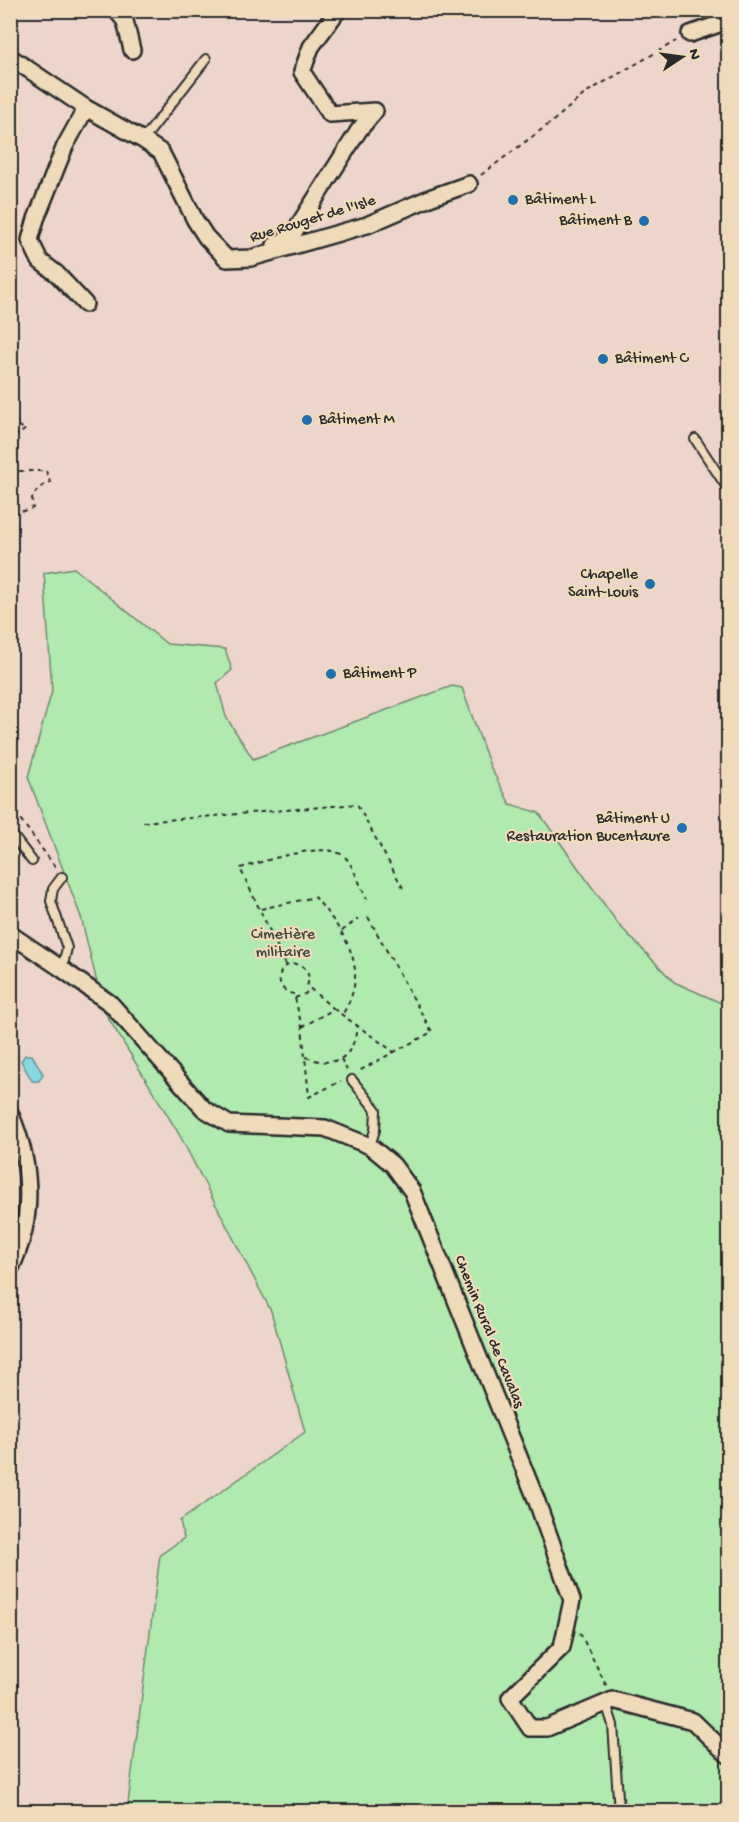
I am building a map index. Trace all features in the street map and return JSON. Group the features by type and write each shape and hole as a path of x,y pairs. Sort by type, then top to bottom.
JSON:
{"street":[{"path":"116,10 125,21 132,50"},
{"path":"251,258 291,237 360,130 375,111 330,114 302,72 311,47 338,10"},
{"path":"690,34 719,24 729,17"},
{"name":"Rue Rouget de l'Isle","path":"10,57 86,108 161,152 195,220 206,237 227,259 251,258 367,225 432,196 469,184"},
{"path":"85,304 57,274 40,261 30,240 65,146 86,108"},
{"name":"Chemin Rural de Cavalas","path":"10,934 111,1005 204,1109 229,1124 325,1128 370,1146 393,1165 412,1191 536,1499 572,1600 562,1647 510,1698 530,1728 548,1728 609,1701"},
{"path":"10,1113 21,1138 27,1161 29,1192 10,1270"},
{"path":"609,1701 693,1721 729,1755"}],"lane":[{"path":"143,140 206,59"},
{"path":"695,439 729,489"},
{"path":"10,832 32,861"},
{"path":"62,877 53,889 51,901 67,948 62,969"},
{"path":"351,1078 376,1110 375,1130 370,1146"},
{"path":"609,1701 613,1725 619,1812"}],"path":[{"path":"469,184 544,128 587,92 654,52 690,34"},
{"path":"10,423 26,429 13,438 20,446 10,452"},
{"path":"10,471 46,471 50,482 32,497 33,508 10,515"},
{"path":"10,663 15,700 10,725"},
{"path":"143,822 357,804 404,890"},
{"path":"10,805 62,877"},
{"path":"286,965 240,868 317,850 335,851 346,858 367,899"},
{"path":"260,909 315,897 342,931 350,946 356,985 351,1001 342,1015"},
{"path":"359,1071 432,1032 368,917"},
{"path":"342,931 358,919"},
{"path":"351,1078 309,1097 302,1027 294,994 284,990 279,980 282,969 286,965 296,963 305,968 309,976 307,986 310,989 334,1010 394,1052"},
{"path":"295,999 310,989"},
{"path":"302,1027 334,1010"},
{"path":"305,1057 317,1062 328,1063 341,1059 351,1050 356,1038 357,1026"},
{"path":"570,1612 609,1701"}],"green space":[{"name":"Cimetière militaire","path":"74,568 167,644 225,649 232,670 217,683 226,717 253,759 452,686 462,688 490,766 510,804 539,813 619,925 674,982 728,1006 728,1811 127,1811 160,1555 184,1538 180,1521 305,1432 271,1311 179,1134 104,1011 81,917 28,777 52,691 44,573"}],"water":[{"path":"25,1055 32,1055 43,1074 39,1081 32,1081 21,1061"}],"place":[{"name":"Bâtiment L","path":"513,200"},
{"name":"Bâtiment B","path":"644,221"},
{"name":"Bâtiment C","path":"603,359"},
{"name":"Bâtiment M","path":"307,420"},
{"name":"Chapelle Saint-Louis","path":"650,584"},
{"name":"Bâtiment P","path":"331,674"},
{"name":"Bâtiment U Restauration Bucentaure","path":"682,828"}]}
